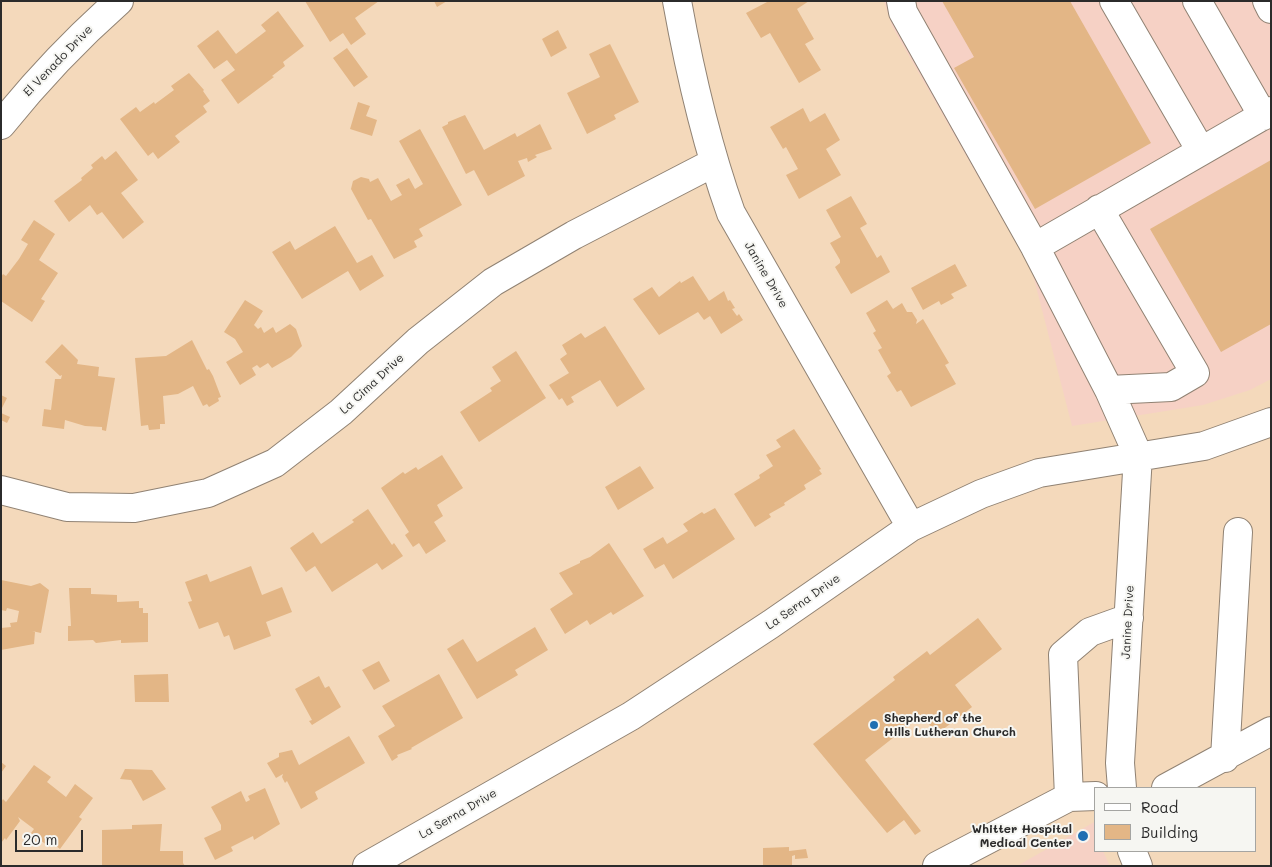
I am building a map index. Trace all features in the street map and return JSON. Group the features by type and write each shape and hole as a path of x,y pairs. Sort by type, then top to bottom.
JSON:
{"street":[{"name":"El Venado Drive","path":"1,125 28,92 92,25 119,1"},
{"name":"Janine Drive","path":"677,1 693,88 714,163 731,213 911,527"},
{"path":"901,1 903,12 1035,247 1110,390 1138,455"},
{"path":"1114,1 1201,151"},
{"path":"1035,247 1267,113 1197,1"},
{"path":"1266,1 1271,9"},
{"name":"La Cima Drive","path":"1,490 67,506 134,508 208,493 275,463 341,412 418,340 493,282 574,235 714,163"},
{"path":"1098,209 1195,373 1172,388 1110,390"},
{"name":"La Serna Drive","path":"367,866 631,716 771,624 911,527 980,494 1039,473 1138,455 1204,446 1271,422"},
{"name":"Janine Drive","path":"1122,787 1120,763 1138,455"},
{"path":"1225,758 1238,532"},
{"path":"1069,797 1063,655 1090,632 1129,618"},
{"path":"1168,787 1225,758 1271,731"},
{"path":"937,866 1069,797 1094,796"},
{"path":"1132,852 1138,866"}],"shaded area":[{"path":"884,1 1271,1 1271,379 1250,390 1203,405 1072,426 1032,271 892,26"},
{"name":"Whitter Hospital Medical Center","path":"1094,822 1094,852 1103,852 1110,866 1017,866"}],"building":[{"path":"305,1 379,1 355,18 366,34 351,45 343,33 330,42"},
{"path":"434,1 447,1 437,7"},
{"path":"769,1 809,1 797,9 814,39 805,44 821,70 799,83 770,33 761,38 746,13"},
{"path":"942,1 1070,1 1151,143 1035,209 954,68 974,57"},
{"path":"278,11 304,46 283,62 285,66 272,76 274,77 238,104 221,80 235,70 227,60 214,69 197,46 218,30 236,54 266,31 261,25"},
{"path":"558,30 567,48 551,57 542,39"},
{"path":"610,44 639,102 614,115 616,119 587,134 567,93 600,77 589,54"},
{"path":"347,48 368,77 354,87 333,58"},
{"path":"189,73 204,90 210,101 203,106 207,112 175,136 180,142 158,159 153,152 148,156 120,119 136,107 140,112 154,102 155,104 174,90 171,86"},
{"path":"358,102 370,106 366,116 377,120 372,136 350,129"},
{"path":"803,108 810,122 825,113 840,140 826,149 841,175 799,199 786,175 798,169 786,147 783,149 770,127"},
{"path":"465,115 484,150 515,133 517,137 540,124 552,149 535,155 537,157 528,162 527,158 518,161 525,176 488,196 474,170 466,174 442,127 448,124 448,122"},
{"path":"420,129 462,205 419,229 423,236 414,241 417,247 394,259 371,219 368,220 351,189 353,181 361,177 369,179 370,182 378,178 391,201 402,195 396,185 409,178 415,189 423,184 399,141"},
{"path":"116,151 138,180 121,193 144,222 123,239 102,212 97,215 90,205 69,222 54,201 82,180 81,178 93,168 91,165 102,156 105,160"},
{"path":"1271,160 1271,324 1221,352 1150,229"},
{"path":"851,196 867,224 860,228 877,258 881,255 890,272 851,294 835,267 840,263 840,260 830,243 841,237 826,210"},
{"path":"34,220 55,234 39,260 58,273 41,299 45,301 32,322 1,301 1,277 3,274 6,276 28,244 21,240"},
{"path":"335,226 357,263 372,255 384,276 360,291 348,271 302,299 272,252 290,241 295,250"},
{"path":"955,264 967,286 951,294 954,298 941,305 939,301 923,310 911,288"},
{"path":"693,276 709,301 724,291 728,301 730,300 735,308 732,309 743,320 721,334 710,316 704,320 698,312 659,335 633,299 652,287 659,297 680,281 681,283"},
{"path":"245,300 263,311 254,325 258,329 261,327 264,333 273,327 276,333 290,324 296,329 302,346 291,357 272,368 268,363 260,368 257,365 252,368 256,375 240,385 226,362 243,352 235,339 224,332"},
{"path":"887,300 893,309 902,303 907,312 912,312 917,320 916,324 923,319 949,363 945,365 956,384 911,407 901,390 897,392 887,376 891,373 878,350 882,348 873,333 876,331 866,313"},
{"path":"605,326 645,389 617,407 600,380 571,397 574,402 567,406 562,398 559,400 549,385 569,373 560,359 567,354 562,345 581,333 585,338"},
{"path":"192,340 207,370 209,369 213,376 221,397 218,398 219,401 209,407 207,404 203,406 193,386 178,394 163,396 165,424 160,424 160,429 149,430 148,425 141,426 135,358 166,356"},
{"path":"62,344 78,360 77,364 99,367 98,376 115,378 106,431 102,430 102,427 85,426 65,420 64,429 42,426 44,409 51,410 55,379 61,379 62,375 60,376 45,362"},
{"path":"516,351 546,398 479,442 460,412 492,391 490,388 501,381 492,367"},
{"path":"1,395 7,398 1,410"},
{"path":"1,413 10,417 7,423 1,420"},
{"path":"794,429 821,469 819,470 822,474 804,485 806,489 784,503 785,505 769,514 771,517 755,527 734,494 760,478 759,475 773,466 766,455 781,447 776,440"},
{"path":"442,455 463,488 437,505 443,516 434,522 446,541 426,554 419,543 413,547 405,535 409,532 381,488 403,472 405,474 416,467 418,470"},
{"path":"640,466 654,488 618,510 605,487"},
{"path":"715,508 735,539 673,579 664,564 655,569 643,549 663,537 667,544 688,531 683,524 702,512 704,514"},
{"path":"368,509 392,545 394,543 403,556 382,570 377,563 332,592 315,566 306,572 290,548 313,532 321,544 354,522 352,520"},
{"path":"609,543 644,596 613,615 611,612 590,625 587,620 565,634 550,609 573,594 559,573 590,557"},
{"path":"251,566 262,595 282,587 292,612 266,622 271,636 234,650 229,635 224,637 218,622 199,629 188,602 192,601 185,582 207,574 210,582"},
{"path":"1,580 31,586 40,583 49,590 41,633 32,631 35,632 34,644 1,650 1,628 11,627 10,623 17,622 19,611 7,608 6,611 1,610"},
{"path":"69,588 91,588 91,594 117,595 117,602 139,601 139,608 143,608 143,613 148,613 148,642 121,643 121,640 96,643 93,640 68,641 68,626 71,626"},
{"name":"Shepherd of the Hills Lutheran Church","path":"978,618 1002,649 955,685 972,707 937,734 922,715 865,760 921,831 915,835 904,820 887,833 813,744 895,680 893,677 927,651 930,655"},
{"path":"535,627 548,650 515,670 518,675 477,699 447,649 463,639 477,662"},
{"path":"379,661 390,681 374,690 362,670"},
{"path":"168,674 169,702 135,702 134,675"},
{"path":"439,674 463,718 412,749 397,755 398,757 392,761 378,736 395,726 382,706"},
{"path":"319,676 325,688 329,686 341,707 312,725 309,721 312,720 295,689"},
{"path":"349,736 365,763 315,792 318,799 301,809 287,781 285,783 282,777 283,774 276,778 267,763 279,757 279,753 292,750 299,765"},
{"path":"1,762 6,766 1,773"},
{"path":"34,765 51,777 47,782 66,797 75,784 93,798 79,817 82,819 60,849 51,842 48,846 31,833 34,829 18,817 20,821 6,840 5,838 1,843 1,802 3,799 6,802"},
{"path":"125,769 152,770 166,789 143,801 131,780 120,779"},
{"path":"265,788 280,824 254,840 253,836 231,847 233,851 215,860 204,838 221,830 221,825 211,807 241,791 246,802 250,800 248,796"},
{"path":"162,824 160,851 183,851 183,863 185,866 102,865 102,830 132,829 132,825"},
{"path":"789,847 789,851 806,849 808,858 795,859 795,855 792,856 792,866 763,866 763,848"}],"place":[{"name":"Shepherd of the Hills Lutheran Church","path":"874,725"},
{"name":"Whitter Hospital Medical Center","path":"1083,836"}]}
